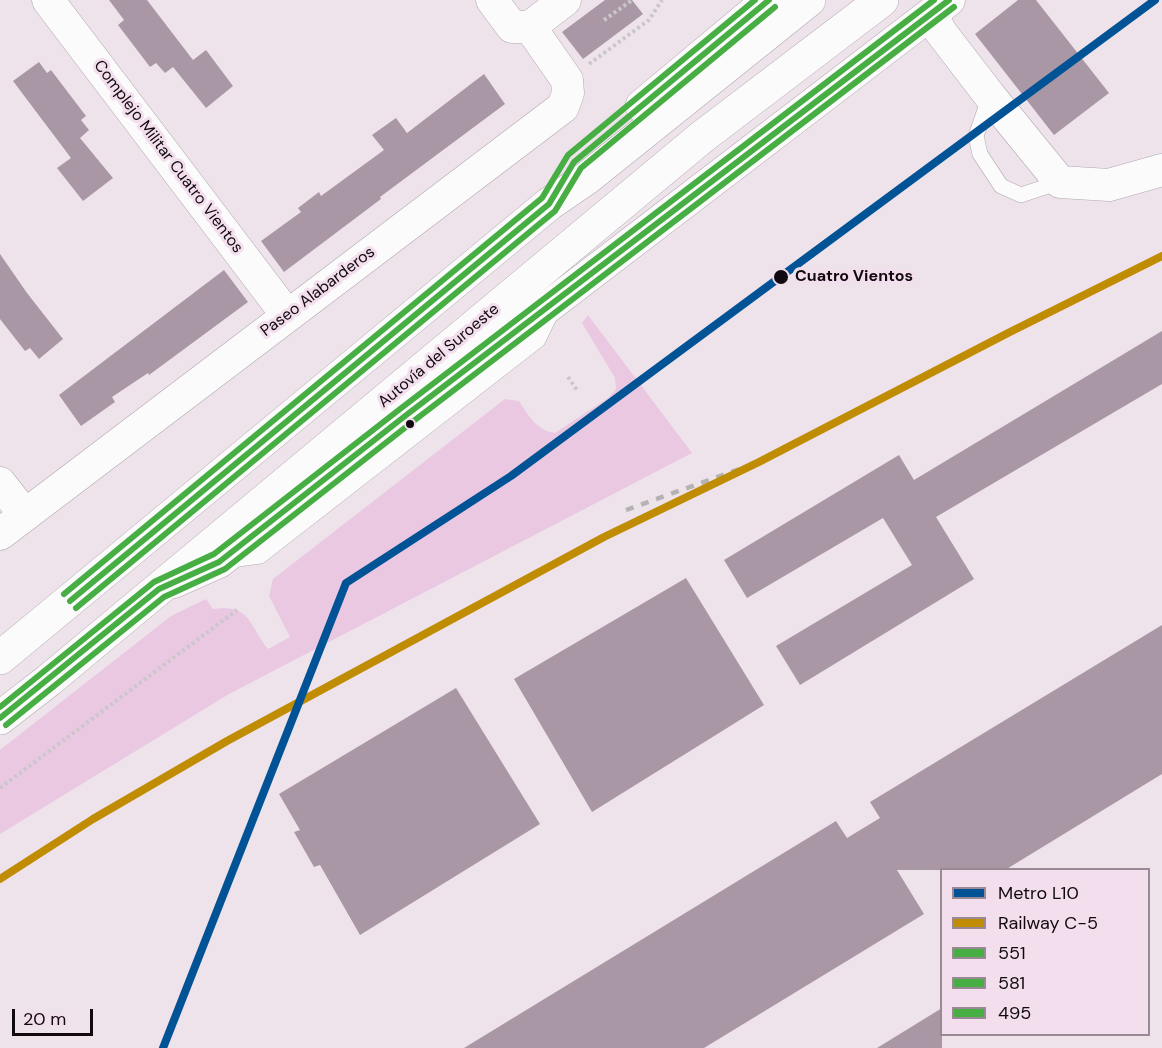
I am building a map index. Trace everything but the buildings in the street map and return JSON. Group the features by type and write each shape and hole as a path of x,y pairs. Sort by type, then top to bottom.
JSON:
{"highway":[{"path":"549,204 574,162 769,0"},
{"path":"0,658 549,204 587,178 809,0"},
{"name":"Autovía del Suroeste","path":"0,718 159,589 702,137 882,0"}],"street":[{"name":"Complejo Militar Cuatro Vientos","path":"48,0 287,315"},
{"path":"492,0 512,27 530,27 565,0"},
{"path":"159,589 219,562 940,6"},
{"path":"940,6 940,30 1060,182 1109,185 1162,170"},
{"path":"530,27 567,80"},
{"name":"Paseo Alabarderos","path":"0,534 562,107 568,93 567,80"},
{"path":"0,483 24,515"}],"lane":[{"path":"990,96 976,136 980,154 1001,186 1021,195 1060,182"}],"path":[{"path":"604,20 632,0"},
{"path":"567,80 649,20 662,0"},
{"path":"568,377 577,390"},
{"path":"0,788 237,610"}],"shaded area":[{"path":"588,315 692,453 229,694 0,834 0,750 171,616 206,599 213,609 225,608 242,613 268,649 290,637 269,596 273,579 505,399 519,401 538,426 555,433 608,398 616,389 615,378 582,323"}],"railway":[{"path":"626,510 759,462"}],"metro line":[{"name":"L10","path":"163,1048 346,583 511,476 1155,0"}],"rail line":[{"name":"C-5","path":"0,879 93,819 227,741 604,537 759,462 1162,256"}],"transit line":[{"name":"495","path":"64,594 542,198 568,155 755,0"},
{"name":"551","path":"70,601 549,204 574,162 769,0"},
{"name":"495","path":"0,707 154,582 214,554 934,0"},
{"name":"551","path":"0,718 159,589 219,562 405,416 949,0"},
{"name":"581","path":"76,608 555,211 581,168 775,7"},
{"name":"581","path":"6,725 164,597 225,569 411,423 954,7"}],"place":[{"name":"Cuatro Vientos","path":"781,277"}]}
